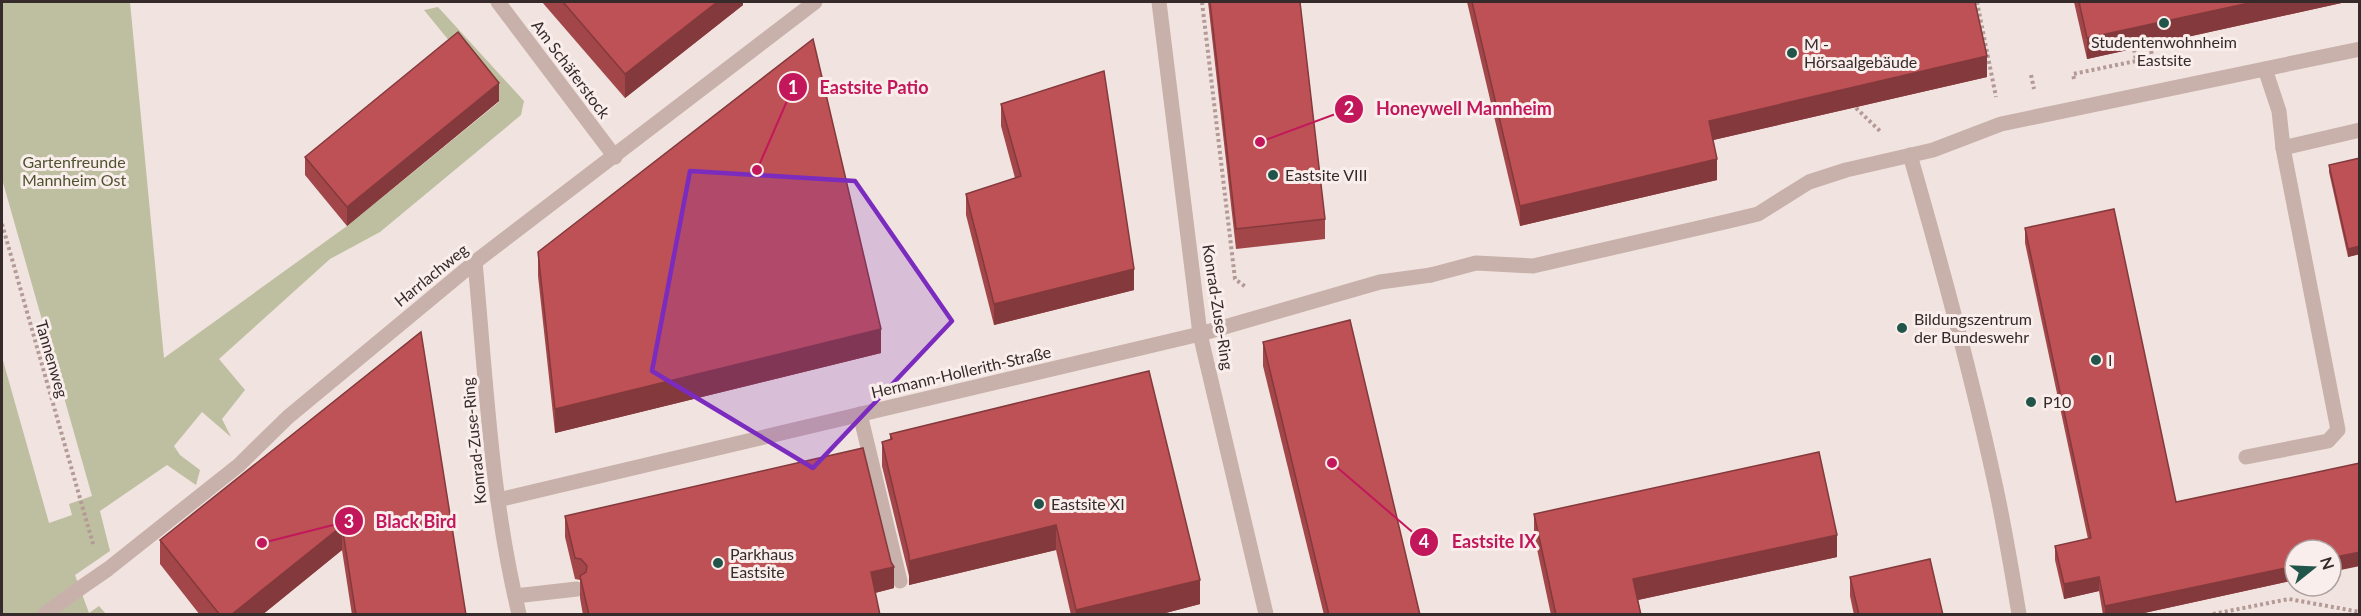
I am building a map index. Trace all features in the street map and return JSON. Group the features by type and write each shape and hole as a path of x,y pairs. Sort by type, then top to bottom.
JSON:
{"street":[{"name":"Am Schäferstock","path":"498,2 615,157"},
{"name":"Harrlachweg","path":"45,615 102,574 239,465 288,417 475,262 815,2"},
{"name":"Konrad-Zuse-Ring","path":"1159,2 1200,334 1266,615"},
{"name":"Hermann-Hollerith-Straße","path":"498,500 1200,334 1372,284 1431,274 1476,263 1533,266 1729,221 1758,213 1809,182 1846,170 1933,150 2001,124 2360,50"},
{"path":"2246,458 2328,441 2338,430 2283,148 2279,111 2265,69"},
{"path":"2283,148 2360,130"},
{"path":"1910,155 1940,258 1974,390 1997,490 2019,615"},
{"name":"Konrad-Zuse-Ring","path":"475,262 498,500 519,615"},
{"path":"860,414 900,582"},
{"path":"515,596 577,589"}],"path":[{"path":"1202,2 1236,279 1247,288"},
{"path":"1977,2 2001,124"},
{"path":"1985,65 1989,76 1992,75 1990,63"},
{"path":"1856,108 1883,134"},
{"name":"Tannenweg","path":"2,224 79,501 102,574"},
{"path":"2213,615 2289,599 2360,612"}],"highlighted area":[{"path":"690,171 855,181 952,321 813,468 652,371"}],"green space":[{"name":"Gartenfreunde Mannheim Ost","path":"2,2 130,2 164,358 347,226 499,102 424,10 438,7 524,101 521,115 380,232 330,259 219,359 245,390 222,419 231,437 202,412 174,446 180,455 200,470 196,485 167,465 100,511 110,551 75,575 89,613 99,606 106,614 2,614 2,357 49,523 72,515 69,504 92,496 2,179"}],"building":[{"path":"563,2 717,2 625,74"},
{"name":"Eastsite VIII","path":"1210,2 1300,2 1325,219 1236,229"},
{"path":"1472,2 1975,2 1987,56 1709,121 1717,159 1520,206"},
{"path":"2079,2 2254,2 2087,38"},
{"path":"458,32 499,83 347,207 305,157"},
{"path":"813,39 881,329 555,409 538,252"},
{"path":"1104,71 1134,269 994,304 966,194 1021,176 1001,104"},
{"path":"2360,158 2360,246 2348,249 2329,165"},
{"name":"I","path":"2114,209 2176,502 2360,463 2360,552 2343,556 2343,538 2283,538 2283,569 2105,606 2099,577 2064,584 2055,546 2091,538 2025,228"},
{"path":"1350,320 1420,615 1329,615 1263,342"},
{"path":"421,332 466,615 356,615 342,526 231,615 220,615 160,540"},
{"name":"Eastsite XI","path":"1149,371 1200,580 1076,610 1056,525 909,561 882,442 892,439 890,434"},
{"name":"Parkhaus Eastsite","path":"863,448 894,567 871,572 880,615 589,615 580,576 586,572 587,566 581,559 575,558 565,516"},
{"path":"1819,452 1837,535 1633,579 1641,615 1556,615 1534,514"},
{"path":"1930,559 1943,615 1859,615 1850,577"}],"place":[{"name":"Studentenwohnheim Eastsite","path":"2164,23"},
{"name":"M - Hörsaalgebäude","path":"1792,53"},
{"name":"Honeywell Mannheim","path":"1260,142"},
{"name":"Eastsite Patio","path":"757,170"},
{"name":"Eastsite VIII","path":"1273,175"},
{"name":"Bildungszentrum der Bundeswehr","path":"1902,328"},
{"name":"I","path":"2096,360"},
{"name":"P10","path":"2031,402"},
{"name":"Eastsite IX","path":"1332,463"},
{"name":"Eastsite XI","path":"1039,504"},
{"name":"Black Bird","path":"262,543"},
{"name":"Parkhaus Eastsite","path":"718,563"}]}
